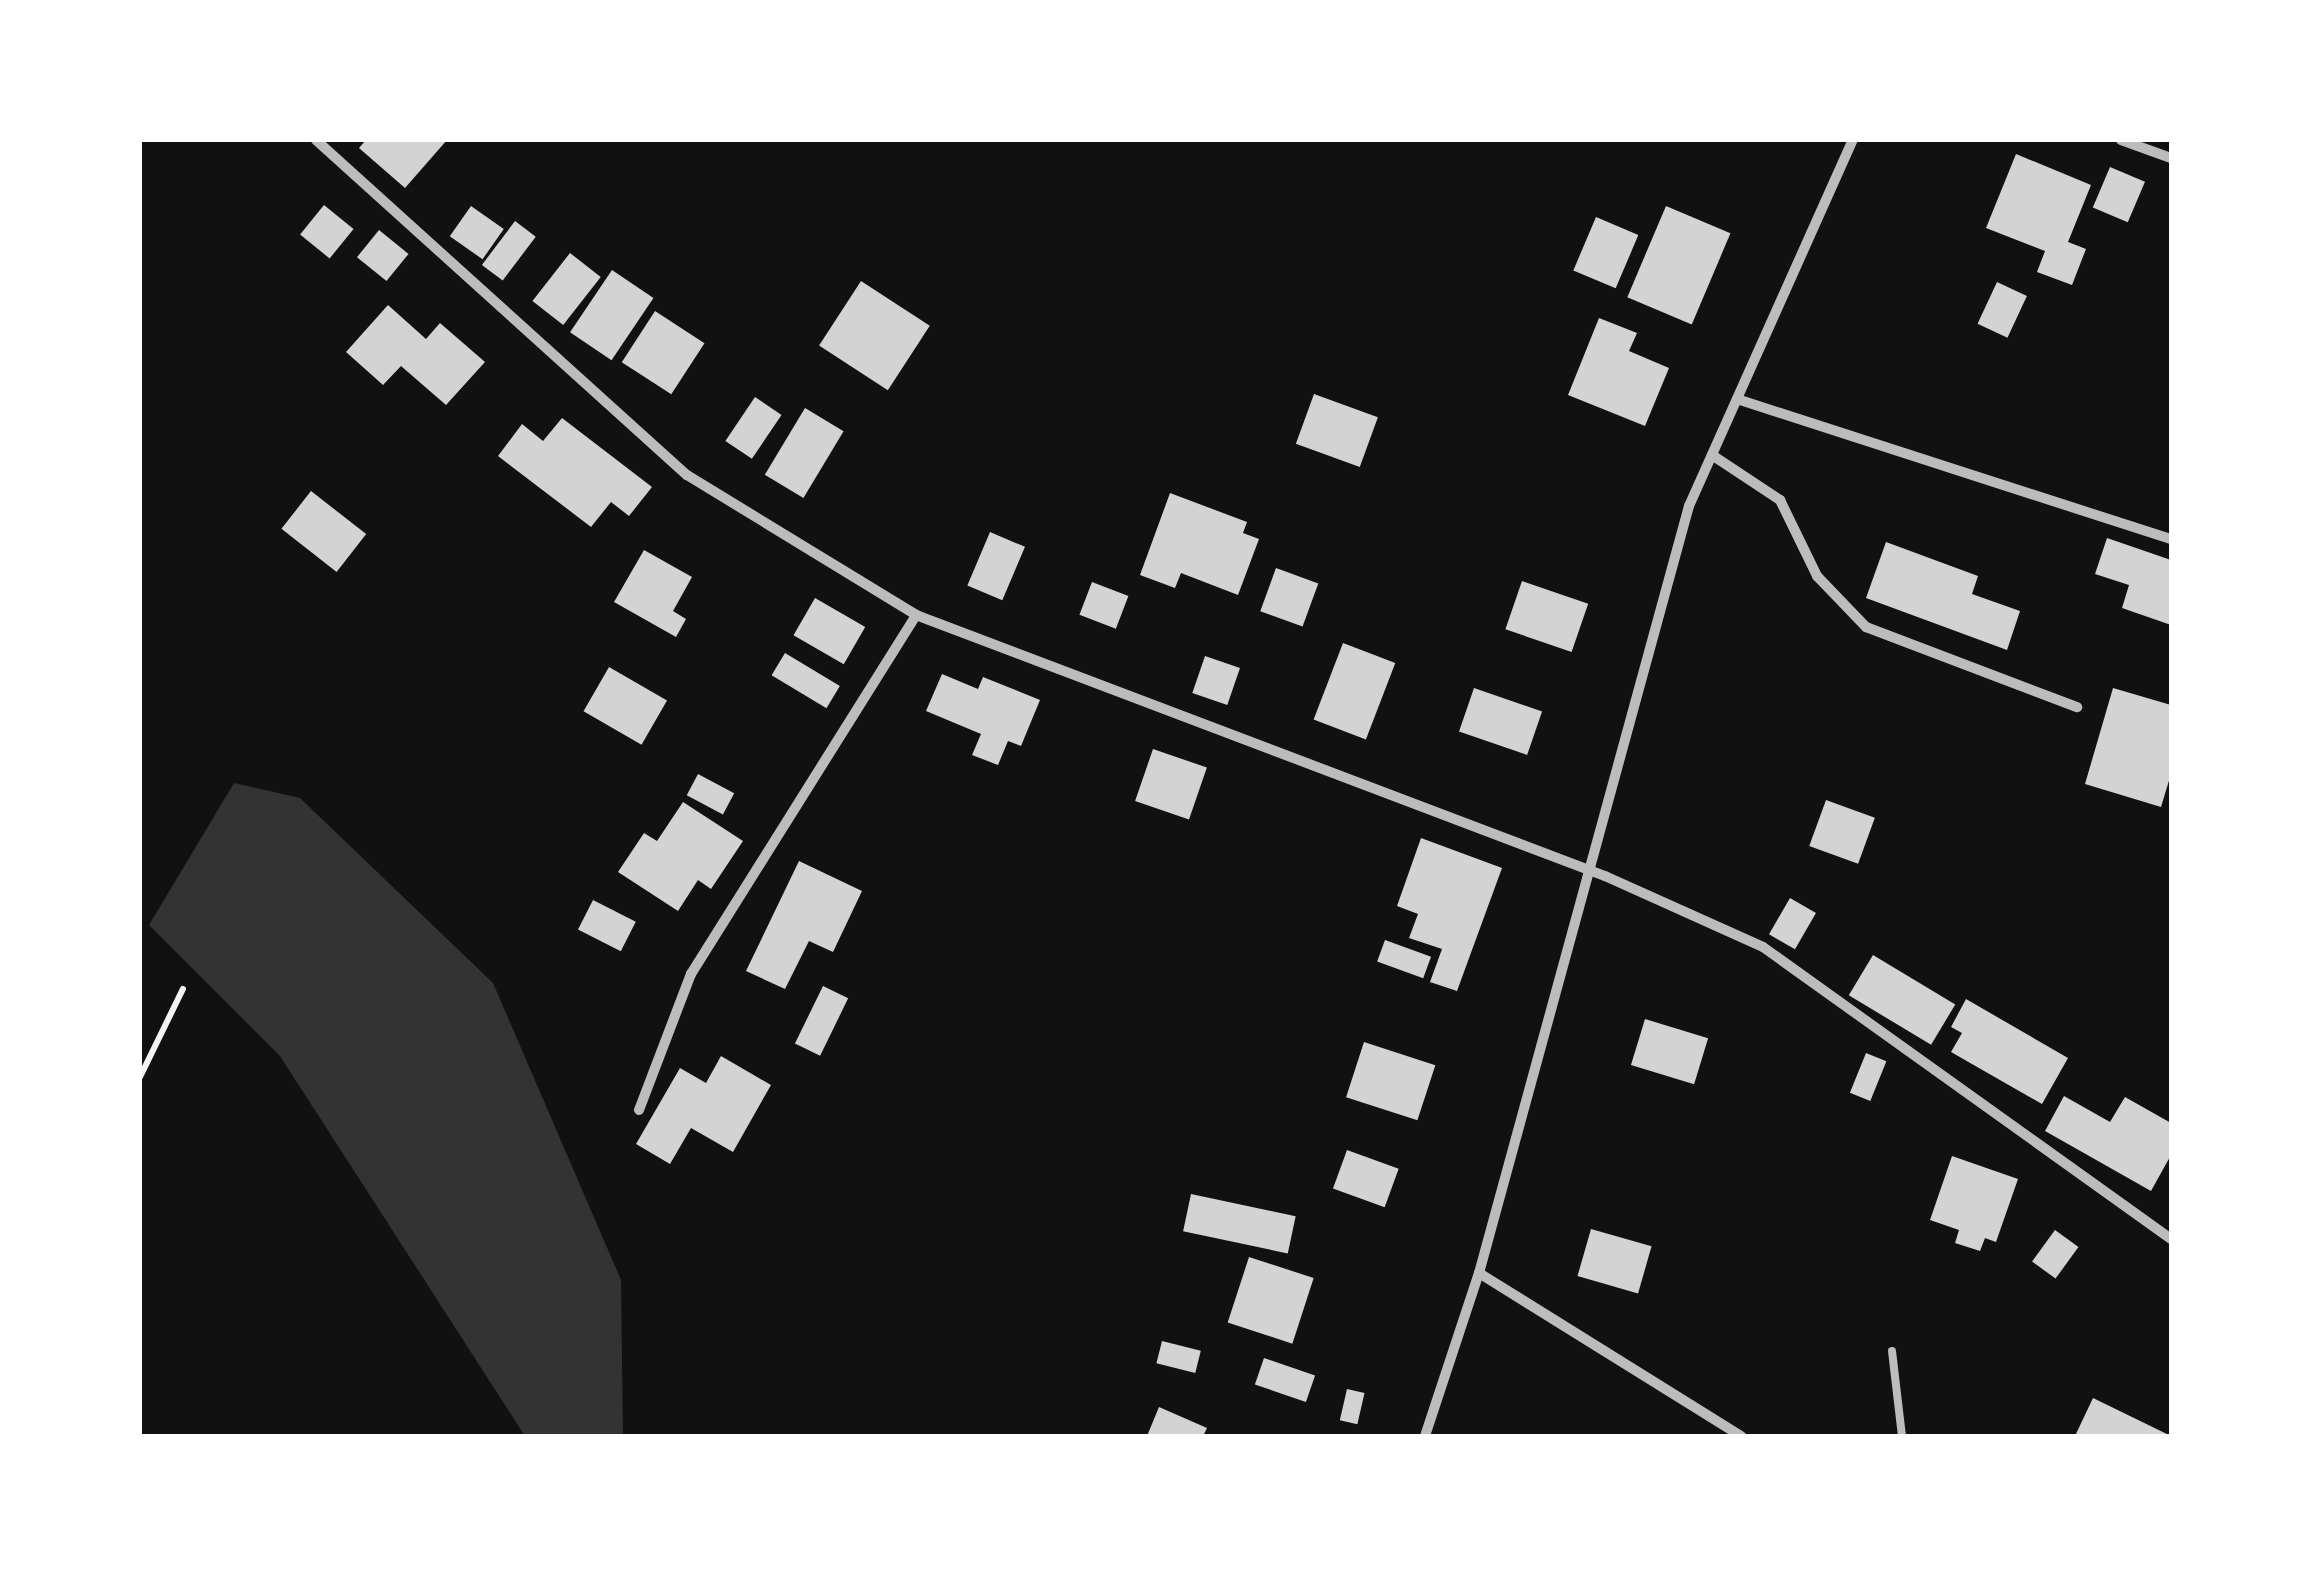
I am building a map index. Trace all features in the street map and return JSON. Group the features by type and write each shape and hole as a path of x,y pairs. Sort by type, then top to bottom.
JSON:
{"street":[{"path":"316,140 687,474 916,614 1587,872 1764,948 2171,1238"},
{"path":"1425,1436 1479,1273 1689,506 1853,140"},
{"path":"2121,140 2171,158"},
{"path":"1737,400 2170,539"},
{"path":"1712,455 1780,500 1817,576 1866,628 2076,707"},
{"path":"639,1110 692,974 916,614"},
{"path":"1479,1273 1741,1436"}],"lane":[{"path":"1892,1351 1902,1436"}],"path":[{"path":"140,1076 182,989"}],"shaded area":[{"path":"234,783 300,798 493,983 621,1280 623,1436 525,1436 280,1056 149,925"}],"building":[{"path":"366,140 447,140 405,188 359,148"},
{"path":"2016,154 2091,185 2068,242 2086,249 2072,285 2037,272 2045,251 1986,228"},
{"path":"2110,167 2145,182 2128,222 2093,208"},
{"path":"324,205 354,229 330,258 300,235"},
{"path":"471,206 504,229 483,259 450,236"},
{"path":"1666,206 1730,233 1692,324 1627,297"},
{"path":"1596,217 1638,235 1616,288 1573,270"},
{"path":"515,221 536,237 503,281 482,265"},
{"path":"379,230 409,254 387,281 357,257"},
{"path":"570,253 601,277 563,325 532,301"},
{"path":"612,270 653,298 612,360 570,332"},
{"path":"861,281 930,326 888,390 819,346"},
{"path":"1997,282 2027,296 2007,338 1978,324"},
{"path":"388,305 426,339 440,323 485,362 446,405 401,366 383,385 346,352"},
{"path":"655,311 704,343 671,394 622,362"},
{"path":"1599,318 1637,333 1629,351 1669,368 1645,426 1568,395"},
{"path":"1314,394 1378,417 1360,467 1296,444"},
{"path":"755,397 782,415 752,459 725,441"},
{"path":"805,408 844,431 803,498 765,475"},
{"path":"562,418 652,487 629,516 611,502 591,527 498,456 522,424 543,441"},
{"path":"311,491 366,534 337,572 281,529"},
{"path":"1170,493 1247,522 1243,533 1259,539 1238,595 1181,573 1175,588 1140,575"},
{"path":"990,532 1025,547 1002,600 967,585"},
{"path":"2107,538 2171,560 2171,625 2122,608 2129,585 2095,574"},
{"path":"1886,542 1978,576 1972,594 2020,611 2007,650 1866,598"},
{"path":"644,550 692,577 673,611 686,619 676,637 614,602"},
{"path":"1276,568 1318,583 1303,627 1260,611"},
{"path":"1522,581 1588,604 1572,652 1505,629"},
{"path":"1092,582 1128,596 1116,629 1079,615"},
{"path":"815,598 865,627 844,664 794,635"},
{"path":"1343,643 1395,663 1366,740 1314,720"},
{"path":"785,653 840,686 826,708 772,675"},
{"path":"1205,656 1240,668 1227,705 1192,693"},
{"path":"609,667 667,700 642,745 584,711"},
{"path":"942,674 978,689 983,677 1040,700 1021,746 1008,741 998,765 972,755 981,734 926,711"},
{"path":"1474,688 1542,711 1527,755 1459,731"},
{"path":"2113,688 2171,705 2171,774 2161,807 2085,784"},
{"path":"1153,749 1207,768 1189,820 1135,801"},
{"path":"698,774 734,793 723,814 687,795"},
{"path":"1826,800 1875,818 1858,864 1809,846"},
{"path":"683,802 743,841 711,889 698,880 678,911 618,872 644,833 657,841"},
{"path":"1421,838 1502,868 1457,991 1430,982 1442,949 1409,938 1418,914 1397,906"},
{"path":"799,861 862,891 833,952 809,941 785,989 746,971"},
{"path":"1790,898 1816,913 1795,949 1769,934"},
{"path":"593,900 636,922 621,951 578,929"},
{"path":"1385,940 1431,957 1423,978 1377,962"},
{"path":"1873,955 1955,1004 1931,1045 1849,995"},
{"path":"823,986 848,998 820,1056 795,1044"},
{"path":"1966,999 2068,1058 2042,1104 1951,1052 1962,1033 1951,1027"},
{"path":"1645,1019 1708,1038 1694,1084 1631,1065"},
{"path":"1364,1042 1435,1065 1417,1120 1346,1097"},
{"path":"1866,1053 1886,1061 1870,1101 1850,1093"},
{"path":"721,1056 771,1085 733,1152 691,1128 670,1164 636,1144 680,1068 706,1083"},
{"path":"2064,1096 2110,1122 2125,1097 2171,1123 2171,1155 2151,1191 2045,1131"},
{"path":"1347,1150 1399,1169 1385,1207 1333,1189"},
{"path":"1952,1156 2018,1179 1996,1242 1985,1238 1980,1251 1955,1243 1959,1230 1930,1220"},
{"path":"1191,1194 1296,1216 1288,1253 1183,1231"},
{"path":"1591,1229 1652,1246 1638,1293 1577,1276"},
{"path":"2055,1230 2078,1247 2056,1279 2032,1262"},
{"path":"1249,1257 1314,1278 1292,1344 1228,1323"},
{"path":"1162,1341 1201,1351 1195,1373 1156,1363"},
{"path":"1264,1358 1315,1376 1306,1402 1255,1384"},
{"path":"1347,1389 1365,1393 1357,1424 1340,1420"},
{"path":"2093,1398 2171,1436 2075,1436"},
{"path":"1159,1407 1207,1428 1203,1436 1147,1436"}]}
